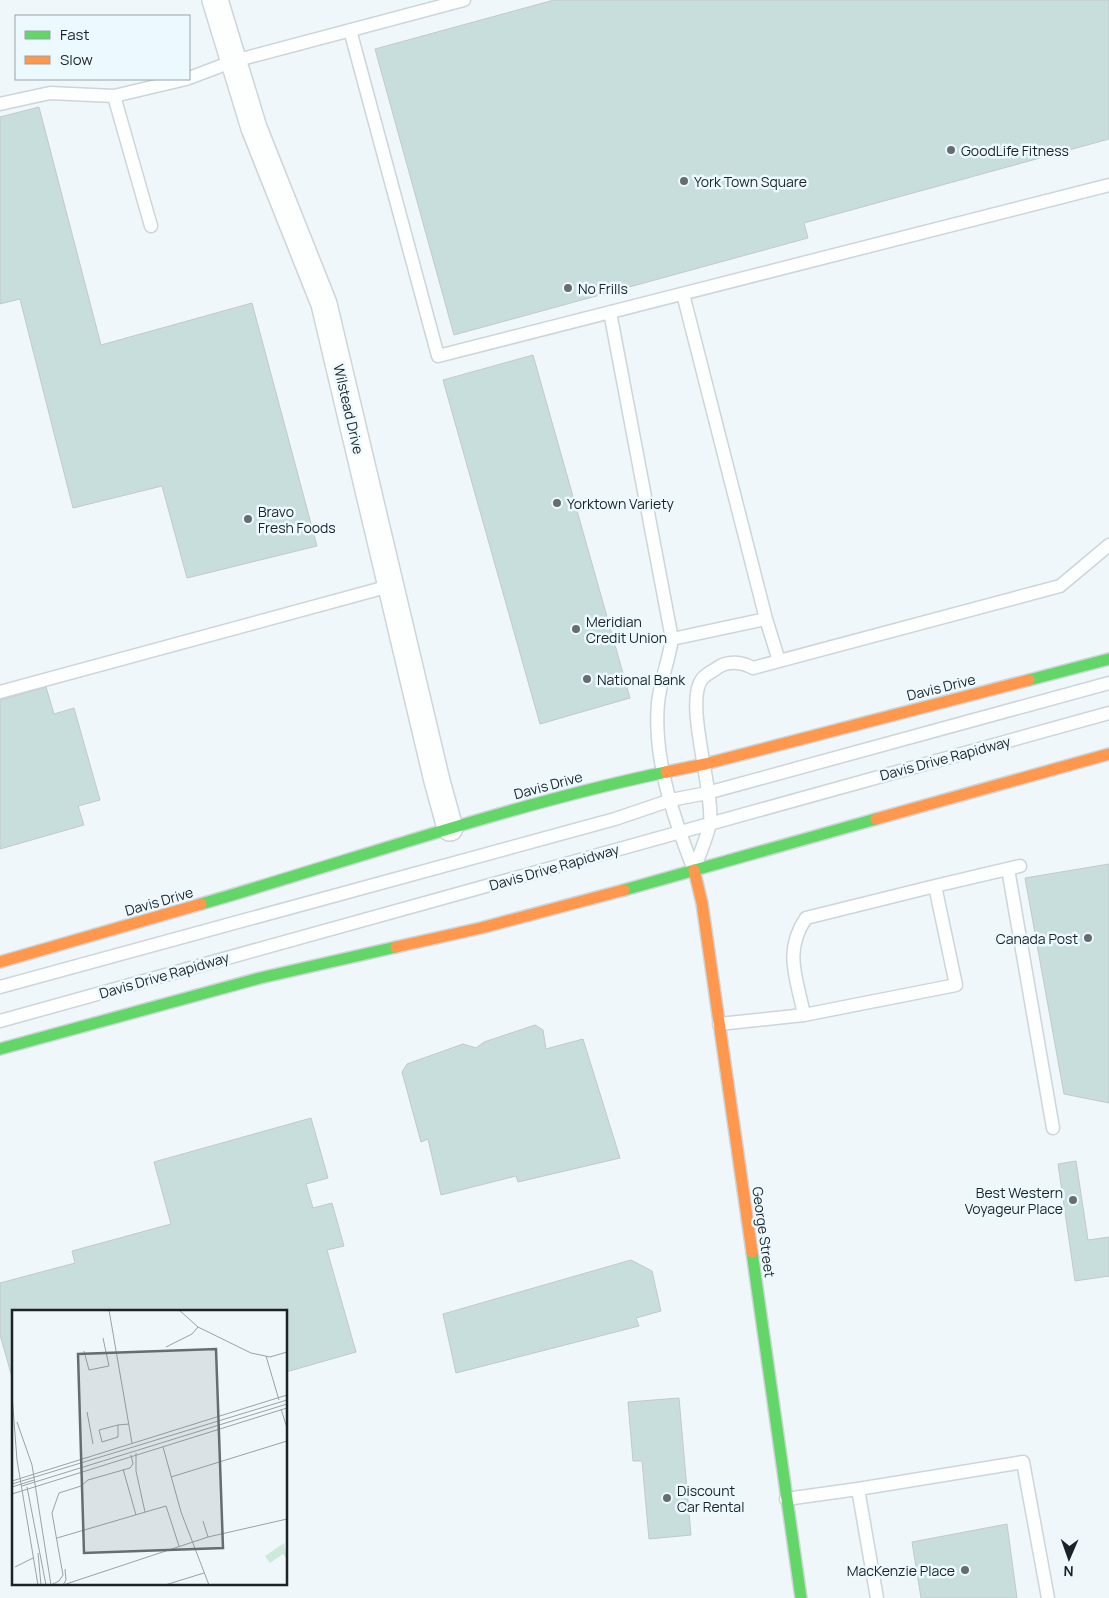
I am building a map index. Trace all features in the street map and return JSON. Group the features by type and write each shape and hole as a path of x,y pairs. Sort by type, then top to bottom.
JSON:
{"main road":[{"name":"Davis Drive","path":"0,962 302,875 450,828 608,784 705,764 1109,659"},
{"path":"0,1048 260,978 481,928 1109,754"},
{"name":"George Street","path":"694,870 702,904 800,1598"}],"street":[{"name":"Wilstead Drive","path":"215,0 254,128 324,304 390,586 450,828"}],"lane":[{"path":"190,77 234,61 464,0"},
{"path":"350,30 438,356 1109,185"},
{"path":"0,104 50,94 114,96 179,80"},
{"path":"114,96 151,226"},
{"path":"683,294 766,619 779,661"},
{"path":"610,312 672,639 668,664 658,701 658,737 671,800 694,870"},
{"path":"694,870 710,823 705,764 697,728 696,700 701,680 721,665 741,662 753,668 1060,586 1109,545"},
{"path":"0,692 390,586"},
{"path":"672,639 766,619"},
{"name":"Davis Drive Rapidway","path":"0,987 614,820 671,800 707,793 1109,683"},
{"name":"Davis Drive Rapidway","path":"0,1020 1109,713"},
{"path":"804,1016 791,951 796,932 806,918 1014,867 1053,1128"},
{"path":"719,1024 804,1016 956,985 935,886"},
{"path":"786,1499 1023,1462 1048,1598"},
{"path":"858,1489 877,1598"}],"building":[{"name":"York Town Square","path":"554,0 1109,0 1109,139 804,223 808,238 454,335 375,49"},
{"path":"39,107 101,345 252,303 317,546 187,578 162,486 73,508 20,299 0,304 0,117"},
{"path":"533,355 630,698 540,724 443,380"},
{"path":"46,687 54,714 74,708 100,800 78,806 84,825 0,849 0,700"},
{"path":"1109,864 1109,1103 1064,1094 1025,878"},
{"path":"535,1025 543,1030 546,1049 583,1039 620,1158 518,1182 516,1176 441,1195 428,1139 421,1142 402,1072 407,1064 463,1044 476,1048 484,1042"},
{"path":"311,1118 328,1178 306,1184 313,1208 332,1203 344,1246 327,1250 356,1352 288,1371 288,1310 12,1310 12,1377 0,1335 0,1283 75,1263 72,1251 171,1224 154,1162"},
{"name":"Best Western Voyageur Place","path":"1076,1161 1088,1240 1109,1237 1109,1276 1075,1281 1058,1164"},
{"path":"631,1260 652,1271 661,1311 636,1318 639,1326 456,1373 443,1314"},
{"name":"Discount Car Rental","path":"679,1398 691,1535 649,1539 642,1461 633,1461 628,1402"},
{"name":"MacKenzie Place","path":"1007,1524 1017,1598 921,1598 912,1542"}],"traffic: fast":[{"path":"1029,680 1109,659"},
{"path":"201,904 491,816 607,785 666,772"},
{"path":"624,890 876,819"},
{"path":"0,1049 260,978 396,947"},
{"path":"752,1252 801,1598"}],"traffic: slow":[{"path":"666,772 705,764 1029,680"},
{"path":"876,819 1109,754"},
{"path":"694,870 702,903 752,1252"},
{"path":"396,947 481,928 624,890"},
{"path":"0,962 201,904"}],"place":[{"name":"GoodLife Fitness","path":"951,150"},
{"name":"York Town Square","path":"684,181"},
{"name":"No Frills","path":"568,288"},
{"name":"Yorktown Variety","path":"557,503"},
{"name":"Bravo Fresh Foods","path":"248,519"},
{"name":"Meridian Credit Union","path":"576,629"},
{"name":"National Bank","path":"587,679"},
{"name":"Canada Post","path":"1088,938"},
{"name":"Best Western Voyageur Place","path":"1073,1200"},
{"name":"Discount Car Rental","path":"667,1498"},
{"name":"MacKenzie Place","path":"965,1570"}]}
